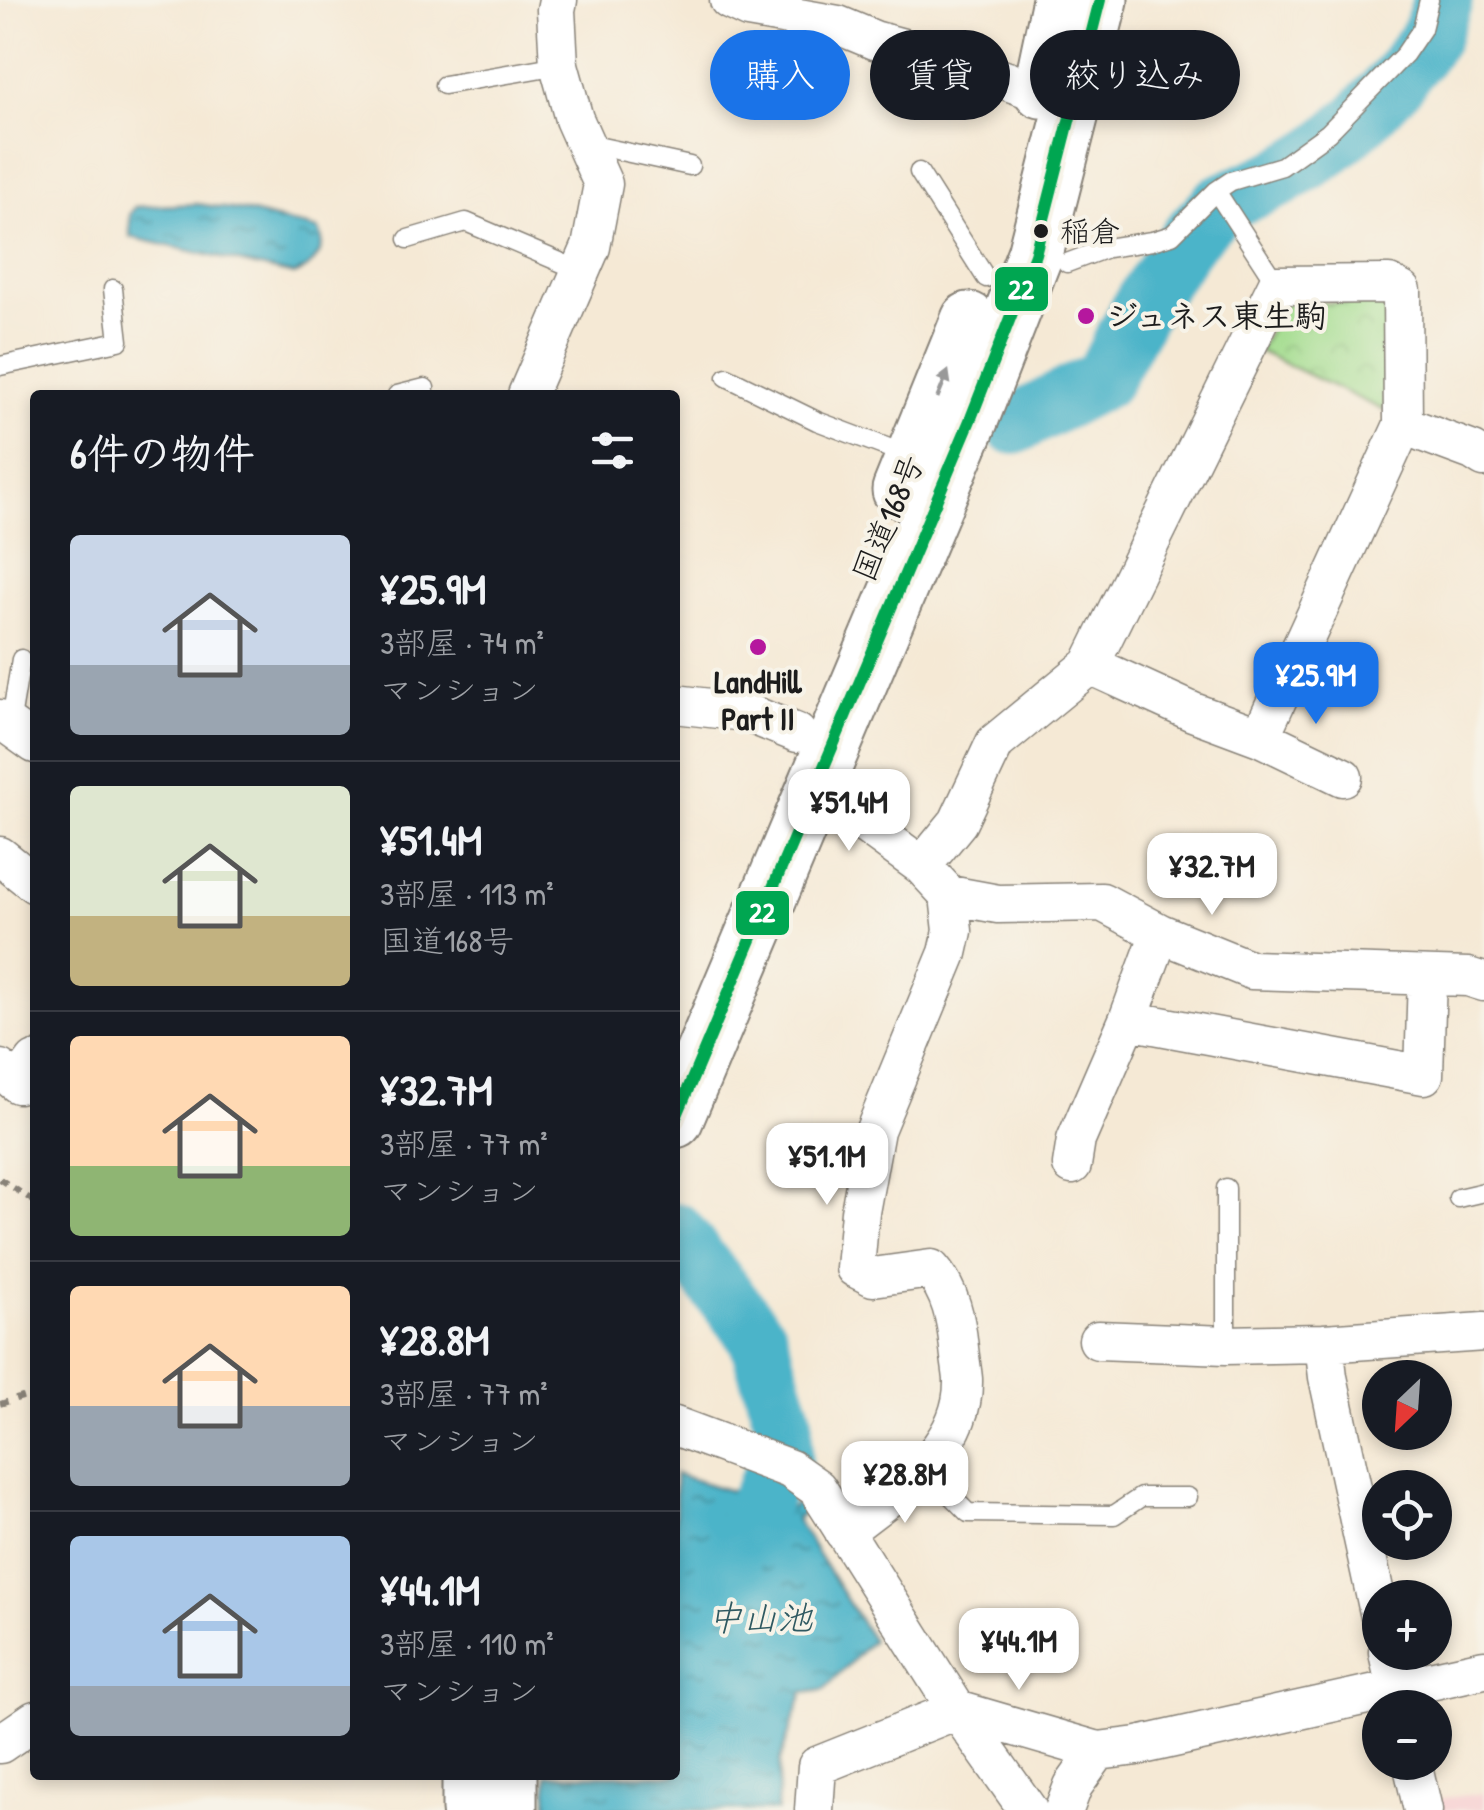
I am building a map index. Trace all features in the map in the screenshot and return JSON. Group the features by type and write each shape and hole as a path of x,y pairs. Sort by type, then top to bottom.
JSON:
{"highway":[{"name":"国道168号","path":"1054,30 1060,0"},
{"name":"国道168号","path":"680,1108 971,418 1034,254 1100,0"},
{"name":"国道168号","path":"680,1010 986,278 1016,190 1034,120"},
{"path":"470,1780 470,1810"},
{"path":"509,1780 509,1810"}],"street":[{"path":"530,390 591,247 603,184 574,119 559,65 558,0"},
{"path":"728,0 748,9 838,25 1030,89"},
{"path":"922,866 958,822 995,743 1090,665 1278,286 1390,284 1402,291 1403,425 1260,737"},
{"path":"1403,425 1484,458"},
{"path":"1090,665 1343,777"},
{"path":"680,705 745,712 798,733"},
{"path":"815,788 922,866 949,895 953,931 948,952 875,1130 860,1212 855,1268 873,1278 932,1269 956,1318 963,1382 957,1415 944,1444 924,1468 844,1532"},
{"path":"0,856 30,880"},
{"path":"949,895 998,904 1102,902 1160,932 1251,970 1468,977 1484,982"},
{"path":"1072,1165 1076,1140 1128,1020 1160,932"},
{"path":"1128,1020 1424,1075 1427,976"},
{"path":"0,1069 18,1084 30,1068"},
{"path":"1098,1340 1226,1346 1484,1332"},
{"path":"1324,1343 1372,1580"},
{"path":"680,1428 790,1469 817,1488 957,1710 1028,1810"},
{"path":"814,1810 817,1766 957,1710 1098,1751 1138,1746 1395,1683 1484,1669"},
{"path":"0,1744 30,1723"},
{"path":"1064,1810 1073,1786 1098,1751"},
{"path":"1416,1780 1423,1810"}],"lane":[{"path":"1066,263 1107,248 1172,235 1216,190 1231,181 1282,166 1328,132 1405,54 1422,29 1428,0"},
{"path":"444,85 559,65"},
{"path":"585,144 690,166"},
{"path":"919,172 986,278"},
{"path":"1216,190 1278,286"},
{"path":"408,238 466,222 582,270"},
{"path":"0,366 119,341 113,289"},
{"path":"727,378 817,421 913,457"},
{"path":"417,390 425,388"},
{"path":"15,730 21,659"},
{"path":"1226,1188 1226,1346"},
{"path":"1458,1198 1484,1192"},
{"path":"924,1468 968,1513 1114,1515 1141,1496 1188,1497"}],"path":[{"path":"0,1178 30,1199"},
{"path":"0,1404 30,1395"}],"shaded area":[{"path":"1484,1793 1484,1810 1441,1810 1439,1799"}],"green space":[{"path":"1372,302 1388,310 1385,411 1258,351 1284,304"}],"water":[{"path":"198,204 319,230 320,251 307,268 294,275 130,237 130,214 135,207"},
{"name":"中山池","path":"680,1476 790,1509 802,1499 808,1508 796,1519 872,1640 824,1690 803,1693 780,1760 777,1810 547,1810 547,1780 680,1780"}],"waterway":[{"path":"1014,425 1103,379 1144,302 1189,237 1221,203 1280,178 1321,153 1360,120 1397,81 1430,36 1443,0"},
{"path":"680,1238 757,1336 783,1419 783,1454 724,1573"}],"transit line":[{"name":"22","path":"680,1108 971,418 1035,254 1100,0"}],"place":[{"name":"稲倉","path":"1041,231"},
{"name":"ジュネス東生駒","path":"1086,316"},
{"name":"LandHill Part II","path":"758,647"}]}
